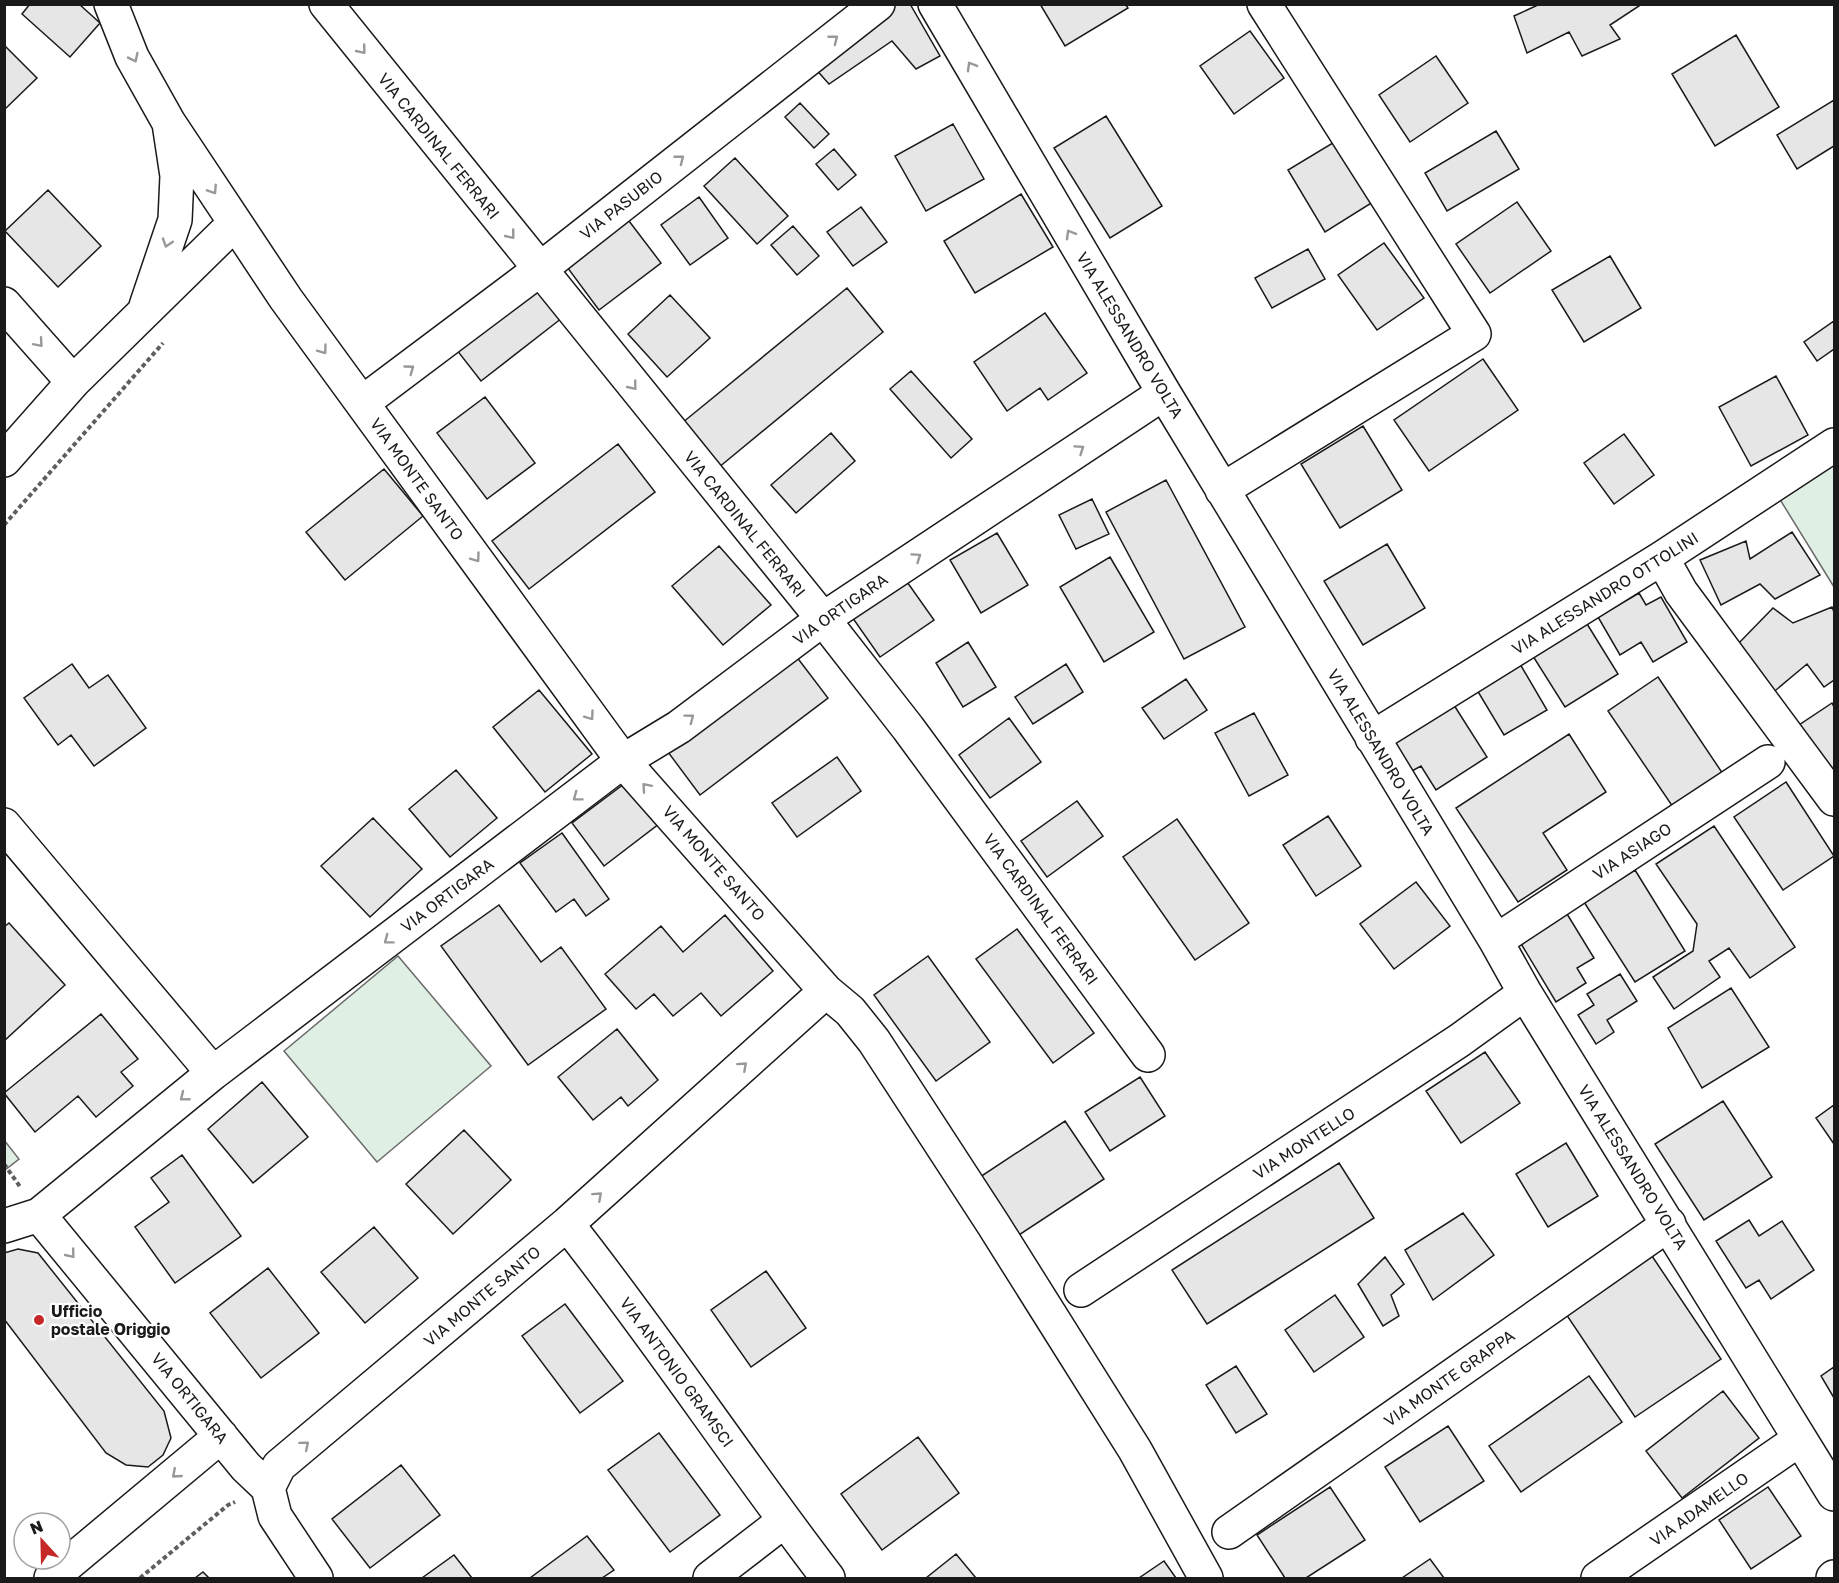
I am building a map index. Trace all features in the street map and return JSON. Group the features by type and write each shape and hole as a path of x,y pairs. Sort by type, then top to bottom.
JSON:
{"street":[{"name":"VIA MONTE SANTO","path":"111,4 132,57 169,123 286,299 623,761 826,991 567,1224 279,1466 268,1488"},
{"name":"VIA CARDINAL FERRARI","path":"326,4 908,728 1148,1055"},
{"name":"VIA PASUBIO","path":"362,403 539,270 878,4"},
{"name":"VIA ALESSANDRO VOLTA","path":"935,4 1164,393 1496,941 1525,993 1834,1494"},
{"path":"1222,490 1474,334 1264,4"},
{"path":"145,310 175,220 177,176 169,123"},
{"path":"4,460 73,382 235,223"},
{"path":"4,304 73,382"},
{"name":"VIA ORTIGARA","path":"268,1488 246,1467 39,1215 213,1073 623,761 679,727 823,620 1164,393"},
{"name":"VIA ALESSANDRO OTTOLINI","path":"1372,738 1662,558 1834,445"},
{"path":"1662,558 1682,592 1834,799"},
{"name":"VIA ASIAGO","path":"1496,941 1768,762"},
{"path":"4,825 213,1073"},
{"path":"826,991 850,1011 874,1041 993,1224 1135,1450 1206,1578"},
{"name":"VIA MONTELLO","path":"1081,1290 1460,1040 1525,993"},
{"path":"4,1226 39,1215"},
{"name":"VIA ANTONIO GRAMSCI","path":"567,1224 610,1278 784,1521 828,1578"},
{"name":"VIA MONTE GRAPPA","path":"1229,1532 1669,1224"},
{"path":"51,1578 221,1436"},
{"name":"VIA ADAMELLO","path":"1598,1578 1800,1438"},
{"path":"268,1488 275,1516 316,1578"},
{"path":"710,1578 784,1521"}],"path":[{"path":"4,525 168,339"},
{"path":"140,1578 228,1505 268,1488"}],"green space":[{"path":"1834,462 1834,587 1776,493"},
{"path":"398,956 491,1066 377,1162 284,1051"},
{"path":"4,1140 19,1159 5,1170 4,1170"}],"building":[{"path":"30,4 79,4 100,23 70,57 22,14"},
{"path":"894,4 910,4 940,56 916,69 892,41 829,84 813,66"},
{"path":"1040,4 1125,4 1128,8 1065,46"},
{"path":"1540,4 1642,4 1610,25 1620,39 1582,56 1569,32 1527,53 1514,16"},
{"path":"1250,31 1284,78 1234,114 1200,66"},
{"path":"1736,35 1779,107 1715,146 1672,74"},
{"path":"4,45 37,78 4,110"},
{"path":"1436,56 1468,103 1410,142 1379,95"},
{"path":"1834,100 1834,146 1797,169 1777,135"},
{"path":"800,103 829,134 814,148 785,117"},
{"path":"1106,116 1162,206 1110,238 1054,148"},
{"path":"953,124 984,179 926,211 895,156"},
{"path":"1496,131 1519,169 1447,211 1425,173"},
{"path":"1336,141 1373,202 1325,232 1288,170"},
{"path":"834,149 856,175 838,190 816,164"},
{"path":"735,158 788,216 757,244 704,186"},
{"path":"48,190 101,246 58,287 5,231"},
{"path":"1021,194 1053,247 975,293 944,241"},
{"path":"699,197 728,238 690,265 661,225"},
{"path":"1517,202 1551,251 1490,293 1456,244"},
{"path":"861,207 887,242 853,266 827,232"},
{"path":"629,221 661,263 599,310 567,267"},
{"path":"793,226 819,256 797,275 771,245"},
{"path":"1384,243 1424,298 1377,330 1338,275"},
{"path":"1308,249 1325,279 1272,308 1255,278"},
{"path":"1610,256 1641,308 1584,342 1552,290"},
{"path":"536,286 562,318 481,381 456,349"},
{"path":"847,288 883,332 718,468 682,423"},
{"path":"670,295 710,338 667,377 628,334"},
{"path":"1045,313 1087,373 1048,400 1040,388 1007,411 974,362"},
{"path":"1834,321 1834,349 1817,361 1804,342"},
{"path":"1483,359 1518,410 1429,471 1394,420"},
{"path":"911,371 972,439 951,458 890,389"},
{"path":"1776,376 1808,435 1751,466 1719,407"},
{"path":"485,397 535,463 487,499 437,433"},
{"path":"1363,426 1402,490 1340,528 1301,464"},
{"path":"831,433 855,461 796,513 771,485"},
{"path":"1624,434 1654,475 1614,504 1584,463"},
{"path":"618,444 655,492 529,589 492,541"},
{"path":"384,469 423,516 345,580 306,532"},
{"path":"1166,480 1245,627 1184,659 1106,512"},
{"path":"1092,499 1109,534 1076,549 1059,515"},
{"path":"1792,532 1820,575 1775,599 1760,584 1721,605 1700,560 1746,541 1750,559"},
{"path":"997,533 1028,585 981,613 950,560"},
{"path":"1387,544 1425,608 1363,645 1324,581"},
{"path":"719,546 771,605 723,645 672,586"},
{"path":"1110,557 1154,632 1104,662 1060,587"},
{"path":"905,579 934,620 880,657 852,617"},
{"path":"1639,593 1646,605 1661,597 1687,642 1653,662 1641,642 1620,655 1598,617"},
{"path":"1832,607 1834,612 1834,680 1824,687 1807,664 1770,695 1735,647 1773,608 1793,623"},
{"path":"1584,619 1618,674 1565,707 1531,653"},
{"path":"968,642 996,687 963,707 936,663"},
{"path":"796,656 828,698 700,795 668,752"},
{"path":"72,664 89,688 108,675 146,728 94,766 71,735 58,745 24,698"},
{"path":"1066,664 1083,692 1033,724 1015,697"},
{"path":"1520,664 1547,710 1504,735 1477,690"},
{"path":"1658,677 1725,777 1675,810 1608,711"},
{"path":"1186,679 1207,710 1164,739 1142,708"},
{"path":"539,690 592,754 545,792 493,727"},
{"path":"1452,702 1487,757 1436,790 1421,766 1412,771 1392,741"},
{"path":"1832,703 1834,707 1834,782 1796,727"},
{"path":"1254,713 1288,775 1249,796 1215,733"},
{"path":"1009,718 1041,762 990,798 959,755"},
{"path":"1569,734 1606,792 1543,833 1567,870 1518,902 1456,808"},
{"path":"837,757 861,791 797,837 772,803"},
{"path":"456,770 497,818 450,857 409,809"},
{"path":"632,778 664,820 604,866 572,823"},
{"path":"1786,782 1834,856 1783,890 1734,817"},
{"path":"1077,801 1103,836 1047,877 1021,841"},
{"path":"1328,816 1361,866 1316,896 1283,845"},
{"path":"373,818 422,869 370,917 321,866"},
{"path":"1177,819 1249,923 1195,960 1123,857"},
{"path":"1714,826 1795,947 1750,978 1729,948 1709,961 1720,977 1674,1009 1653,977 1693,951 1697,924 1656,864"},
{"path":"562,833 609,899 586,916 574,899 556,912 520,863"},
{"path":"1635,870 1685,951 1635,982 1584,902"},
{"path":"1416,882 1450,926 1394,969 1360,924"},
{"path":"499,905 541,962 561,947 606,1009 528,1065 441,946"},
{"path":"1564,909 1594,958 1577,968 1586,983 1556,1002 1517,937"},
{"path":"725,915 773,971 721,1016 701,993 673,1016 654,994 636,1009 605,974 661,926 683,952"},
{"path":"9,923 65,985 4,1041 4,927"},
{"path":"1017,929 1094,1033 1053,1063 976,959"},
{"path":"928,956 990,1042 936,1081 874,995"},
{"path":"1620,974 1637,1001 1607,1020 1614,1032 1596,1044 1578,1015 1594,1005 1587,994"},
{"path":"1731,988 1769,1047 1702,1088 1668,1028"},
{"path":"101,1014 138,1059 121,1072 133,1086 96,1117 78,1096 35,1132 4,1093"},
{"path":"617,1029 658,1080 628,1106 621,1097 593,1120 558,1077"},
{"path":"1485,1052 1520,1103 1461,1143 1426,1091"},
{"path":"1140,1077 1165,1116 1110,1151 1085,1112"},
{"path":"262,1082 308,1137 253,1183 208,1129"},
{"path":"1723,1101 1772,1177 1704,1220 1655,1144"},
{"path":"1834,1105 1834,1144 1816,1118"},
{"path":"1065,1121 1104,1179 1019,1235 980,1177"},
{"path":"464,1130 511,1180 453,1234 406,1184"},
{"path":"1566,1143 1598,1196 1548,1227 1516,1174"},
{"path":"182,1155 241,1236 175,1283 135,1227 169,1202 151,1178"},
{"path":"1339,1163 1374,1218 1207,1324 1172,1270"},
{"path":"1463,1213 1494,1255 1433,1300 1405,1250"},
{"path":"1749,1220 1759,1236 1782,1221 1814,1270 1771,1299 1759,1280 1746,1288 1716,1241"},
{"path":"374,1227 418,1278 365,1323 321,1272"},
{"path":"18,1249 38,1253 164,1411 171,1438 163,1455 148,1467 126,1465 106,1453 4,1319 4,1253"},
{"path":"1652,1256 1721,1359 1635,1417 1566,1314"},
{"path":"1385,1257 1404,1284 1391,1295 1399,1316 1383,1326 1358,1284"},
{"path":"268,1268 319,1333 261,1378 210,1313"},
{"path":"766,1271 806,1328 751,1367 711,1310"},
{"path":"1335,1295 1364,1337 1314,1372 1285,1330"},
{"path":"565,1304 623,1381 580,1413 522,1336"},
{"path":"1236,1366 1267,1414 1236,1433 1206,1385"},
{"path":"1834,1367 1834,1398 1821,1376"},
{"path":"1589,1376 1622,1422 1521,1492 1489,1446"},
{"path":"1723,1391 1759,1438 1682,1498 1646,1451"},
{"path":"1448,1426 1484,1481 1420,1522 1385,1467"},
{"path":"659,1433 720,1515 670,1552 608,1470"},
{"path":"918,1437 959,1493 882,1550 841,1494"},
{"path":"401,1465 440,1515 370,1568 332,1519"},
{"path":"1330,1487 1365,1540 1306,1578 1285,1578 1257,1535"},
{"path":"1768,1487 1801,1536 1751,1569 1719,1520"},
{"path":"587,1536 614,1570 602,1578 530,1578"},
{"path":"956,1554 976,1578 926,1578"},
{"path":"454,1555 472,1578 422,1578"},
{"path":"1430,1559 1444,1578 1402,1578"},
{"path":"1164,1561 1176,1578 1139,1578"},
{"path":"203,1572 209,1578 195,1578"}],"place":[{"name":"Ufficio postale Origgio","path":"39,1320"}]}
